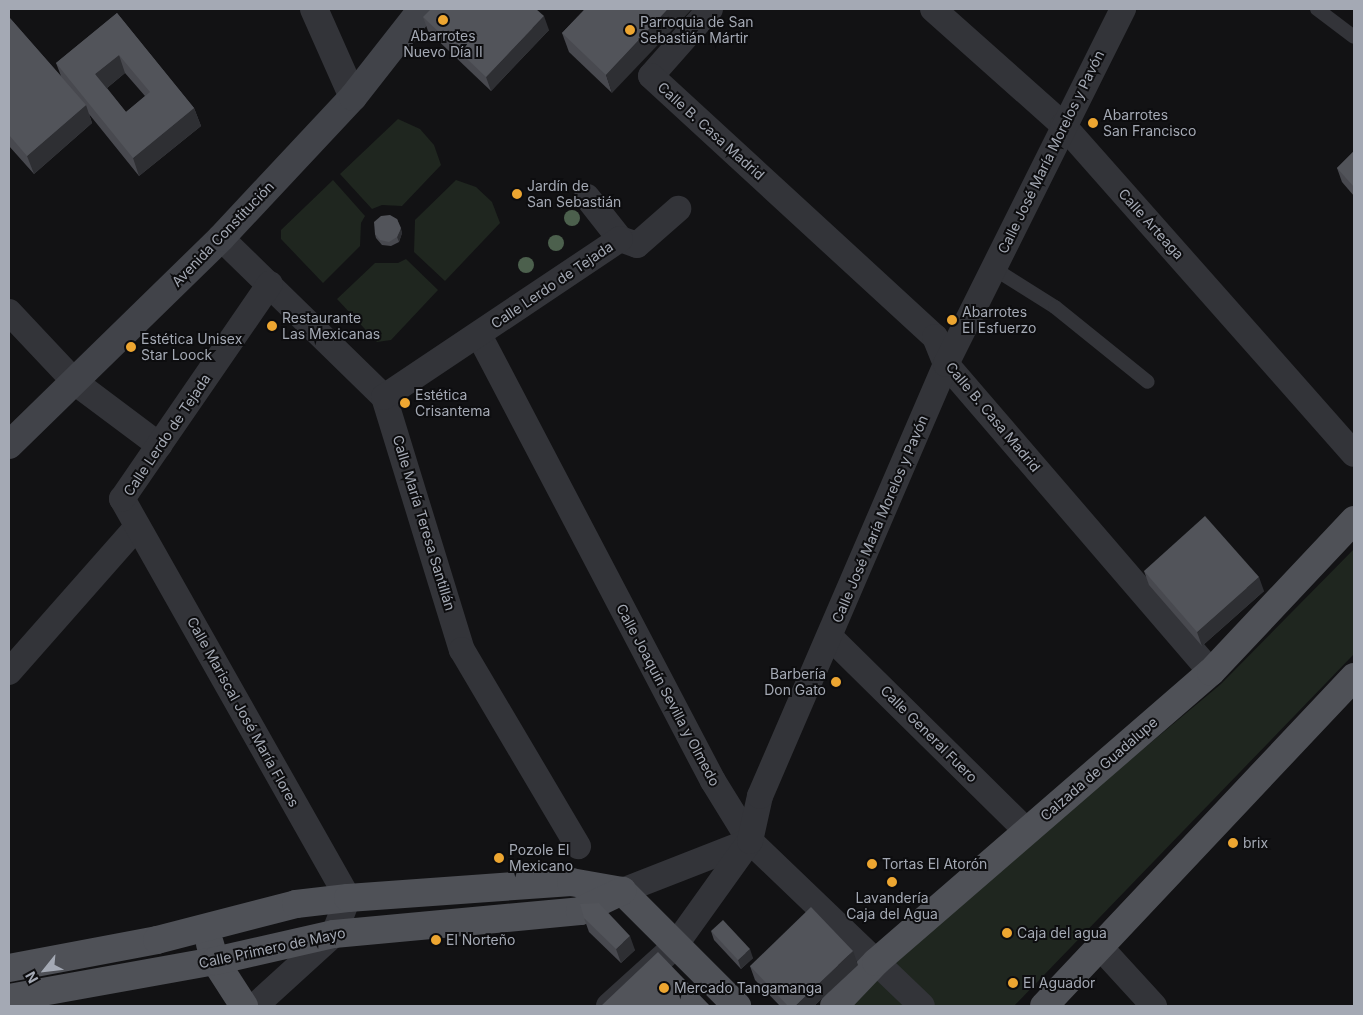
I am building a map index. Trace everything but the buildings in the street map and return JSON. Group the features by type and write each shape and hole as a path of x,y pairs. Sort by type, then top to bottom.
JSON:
{"main road":[{"name":"Avenida Constitución","path":"9,445 76,382 221,238 353,97 422,9"},
{"name":"Calzada de Guadalupe","path":"834,1006 876,962 1211,672 1354,520"},
{"path":"1044,1006 1354,677"},
{"path":"21,996 19,966 157,940 296,904 348,898 571,882 622,891 674,946 737,1006"},
{"name":"Calle Primero de Mayo","path":"21,996 215,961 334,934 580,912 622,891"},
{"path":"206,928 215,961 244,1006"},
{"path":"157,940 163,970"},
{"path":"111,949 117,978"},
{"path":"71,956 76,986"}],"street":[{"path":"314,9 353,97"},
{"name":"Calle B. Casa Madrid","path":"710,9 651,76 935,337 946,364 1211,672"},
{"name":"Calle Arteaga","path":"933,9 1063,125 1354,454"},
{"name":"Calle José María Morelos y Pavón","path":"609,1006 674,946 750,841 760,796 946,364 1063,125 1123,9"},
{"path":"588,197 620,239 637,245 678,209"},
{"name":"Calle María Teresa Santillán","path":"221,238 384,398 462,650 578,846"},
{"name":"Calle Lerdo de Tejada","path":"384,398 620,239"},
{"name":"Calle Lerdo de Tejada","path":"137,527 122,499 270,284"},
{"path":"9,312 76,382 159,445"},
{"name":"Calle Joaquín Sevilla y Olmedo","path":"478,335 713,782 750,841 922,1006"},
{"path":"9,672 137,527"},
{"name":"Calle Mariscal José María Flores","path":"137,527 348,898"},
{"name":"Calle General Fuero","path":"830,637 1027,831"},
{"name":"Calle Primero de Mayo","path":"622,891 750,841"},
{"path":"255,1006 334,934 348,898"},
{"path":"1100,948 1154,1006"}],"lane":[{"path":"1317,9 1354,37"},
{"path":"994,268 1055,306 1148,382"}],"shaded area":[{"path":"398,119 420,129 434,145 441,165 402,206 382,205 372,209 340,174"},
{"path":"333,180 365,216 361,223 360,246 323,283 281,239 281,230"},
{"path":"456,180 476,187 492,202 500,223 445,281 414,252 415,220"},
{"path":"406,259 438,290 391,340 377,342 337,299 375,263 398,263"},
{"path":"1354,549 1354,654 1014,1006 847,1006 1033,841 1221,684"}],"place":[{"name":"Abarrotes Nuevo Día II","path":"443,20"},
{"name":"Parroquia de San Sebastián Mártir","path":"630,30"},
{"name":"Abarrotes San Francisco","path":"1093,123"},
{"name":"Jardín de San Sebastián","path":"517,194"},
{"name":"Abarrotes El Esfuerzo","path":"952,320"},
{"name":"Restaurante Las Mexicanas","path":"272,326"},
{"name":"Estética Unisex Star Loock","path":"131,347"},
{"name":"Estética Crisantema","path":"405,403"},
{"name":"Barbería Don Gato","path":"836,682"},
{"name":"brix","path":"1233,843"},
{"name":"Pozole El Mexicano","path":"499,858"},
{"name":"Tortas El Atorón","path":"872,864"},
{"name":"Lavandería Caja del Agua","path":"892,882"},
{"name":"Caja del agua","path":"1007,933"},
{"name":"El Norteño","path":"436,940"},
{"name":"El Aguador","path":"1013,983"},
{"name":"Mercado Tangamanga","path":"664,988"}]}
